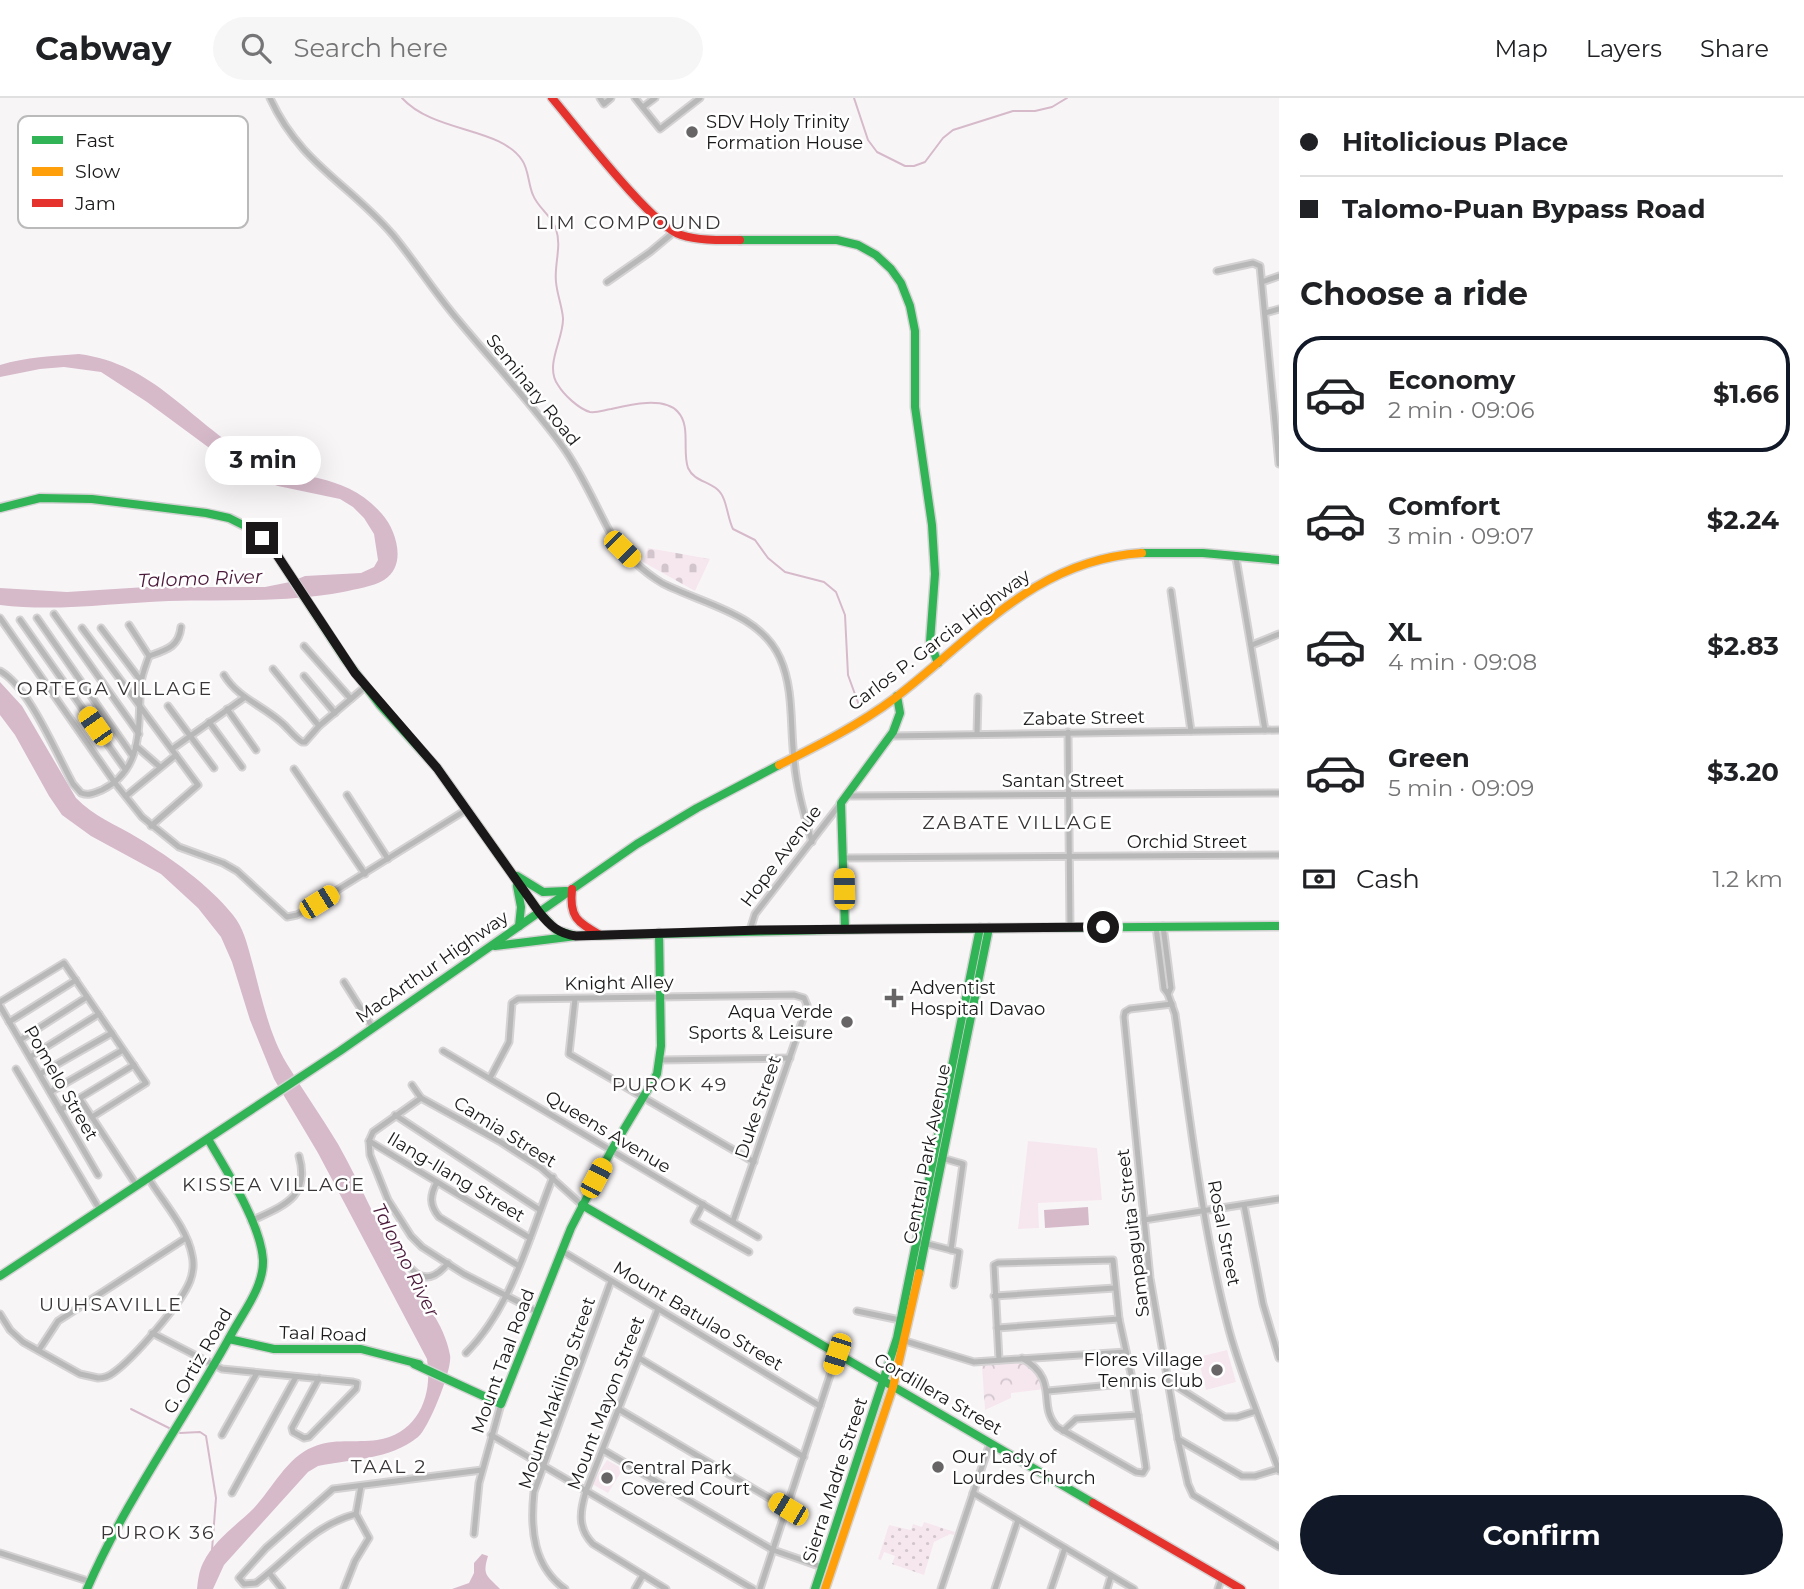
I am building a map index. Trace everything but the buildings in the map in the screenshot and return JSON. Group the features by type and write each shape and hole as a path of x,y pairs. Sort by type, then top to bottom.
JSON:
{"main road":[{"path":"552,98 649,212 674,232 685,237 709,240 837,240 858,245 876,255 901,283 911,306 915,331 915,407 932,525 935,574 930,642 938,663"},
{"path":"0,508 40,498 71,497 216,515 241,523 262,538 365,687 437,768 539,912 559,931 576,936"},
{"name":"Carlos P. Garcia Highway","path":"539,912 675,820 860,721 897,696 1022,593 1049,577 1082,564 1138,553 1172,552 1279,560"},
{"name":"Hope Avenue","path":"845,929 844,800 890,736 900,713 897,696"},
{"path":"508,870 543,892 556,893 572,889 571,909 574,917 600,935"},
{"path":"515,880 521,904 519,926"},
{"name":"MacArthur Highway","path":"0,1276 373,1028 539,912"},
{"path":"489,947 576,936 750,930 1279,926"},
{"name":"Central Park Avenue","path":"893,1387 984,928"},
{"path":"659,933 660,1060"},
{"name":"Mount Taal Road","path":"501,1404 536,1311 582,1205 654,1081 660,1060"},
{"name":"Central Park Avenue","path":"884,1382 901,1339 900,1320 942,1158 954,1076"},
{"name":"G. Ortiz Road","path":"86,1586 108,1542 214,1366 262,1277 263,1260 251,1221 239,1193 208,1139"},
{"name":"Cordillera Street","path":"582,1205 1241,1589"},
{"name":"Taal Road","path":"229,1339 274,1349 360,1349 418,1365 453,1379 501,1404"},
{"name":"Sierra Madre Street","path":"815,1589 884,1382"},
{"name":"Sierra Madre Street","path":"825,1589 893,1387"}],"street":[{"name":"Seminary Road","path":"270,98 284,127 313,163 378,218 564,449 608,530 622,549 640,568 661,582 739,618 766,636 784,669 791,715 793,757 811,842"},
{"path":"602,101 611,98"},
{"path":"635,98 660,129 700,98"},
{"path":"643,107 656,98"},
{"path":"607,282 674,232"},
{"path":"1217,271 1257,263 1262,282 1279,464"},
{"path":"1262,282 1279,276"},
{"path":"1265,313 1279,309"},
{"path":"1269,348 1279,345"},
{"path":"1236,557 1265,730"},
{"path":"1171,591 1191,731"},
{"path":"54,614 139,734"},
{"path":"0,618 115,783 151,826 179,847 223,863 237,872 287,917 297,915 466,810"},
{"path":"37,618 132,755"},
{"path":"20,620 125,769"},
{"path":"129,625 149,656"},
{"path":"0,670 15,683 29,703 73,784 81,793 93,794 122,777 139,734 141,681 149,656 175,645 180,637 181,627"},
{"path":"82,628 198,785 151,826"},
{"path":"101,628 141,681"},
{"path":"1252,645 1279,634"},
{"path":"304,646 351,699"},
{"path":"273,669 320,726"},
{"path":"224,675 244,698 257,704 283,724 299,741 305,742 365,687"},
{"path":"304,676 335,713"},
{"path":"977,734 978,696"},
{"path":"126,796 190,736 244,698"},
{"path":"168,706 214,768"},
{"path":"227,709 256,750"},
{"path":"209,722 242,768"},
{"name":"Zabate Street","path":"890,736 1279,730"},
{"path":"1068,732 1070,927"},
{"path":"136,746 160,767"},
{"path":"294,769 365,874"},
{"name":"Santan Street","path":"844,800 1069,794 1279,793"},
{"path":"347,795 388,859"},
{"name":"Hope Avenue","path":"750,930 755,914 844,800"},
{"name":"Orchid Street","path":"843,858 1279,855"},
{"name":"Rosal Street","path":"1160,926 1171,988 1168,994 1172,1004 1205,1212 1227,1322 1256,1411 1279,1470"},
{"path":"0,1004 64,963 146,1083 92,1117"},
{"path":"9,1023 76,980"},
{"path":"344,982 373,1028"},
{"name":"Knight Alley","path":"490,1078 509,1042 513,1001 521,998 794,995 806,1001"},
{"path":"20,1040 88,998"},
{"path":"575,999 569,1054 754,1163"},
{"name":"Duke Street","path":"733,1221 807,1009 806,1001"},
{"name":"Pomelo Street","path":"0,1004 98,1175"},
{"name":"Sampaguita Street","path":"1172,1004 1130,1009 1124,1014 1150,1278 1178,1439 1192,1495 1278,1544"},
{"path":"30,1057 99,1014"},
{"path":"40,1074 112,1033"},
{"path":"50,1092 123,1050"},
{"name":"Queens Avenue","path":"443,1051 758,1237"},
{"path":"660,1060 790,1058"},
{"path":"60,1110 134,1065"},
{"path":"16,1069 100,1210"},
{"name":"Camia Street","path":"412,1085 421,1098 499,1141 553,1177 582,1205"},
{"path":"80,1098 137,1186"},
{"path":"421,1098 373,1132 369,1141 373,1163 388,1200 401,1222 422,1247 506,1297 536,1311"},
{"path":"395,1115 540,1210"},
{"name":"Ilang-Ilang Street","path":"369,1141 530,1238"},
{"path":"251,1221 288,1203 296,1195 301,1176 299,1156"},
{"path":"942,1158 964,1164 951,1250"},
{"path":"466,1353 480,1339 506,1297 553,1177"},
{"path":"0,1314 18,1339 87,1376 104,1378 123,1364 152,1333 190,1282 193,1258 186,1238 148,1179"},
{"path":"437,1182 432,1191 431,1203 439,1217 519,1266"},
{"path":"1144,1220 1279,1199"},
{"path":"704,1205 694,1221 749,1252"},
{"path":"1244,1205 1263,1304 1279,1358"},
{"path":"389,1233 414,1273 429,1276 437,1274 448,1263"},
{"path":"39,1350 58,1321 186,1238"},
{"path":"920,1242 959,1252 954,1285"},
{"name":"Mount Batulao Street","path":"561,1251 820,1406"},
{"path":"999,1360 994,1265 1113,1260 1119,1319 1133,1383 1146,1468 1143,1474 1063,1431 1051,1421 1048,1391 1040,1372 1022,1358"},
{"name":"Mount Makiling Street","path":"565,1589 547,1572 535,1545 533,1503 543,1464 611,1281"},
{"path":"994,1296 1115,1288"},
{"name":"Mount Mayon Street","path":"658,1309 586,1491 580,1520 587,1538 599,1549 666,1589"},
{"path":"858,1311 900,1320"},
{"path":"997,1328 1119,1319"},
{"path":"152,1333 214,1366 257,1373 319,1378 358,1384 356,1390 309,1437 302,1438 293,1432 292,1428 319,1378"},
{"path":"901,1339 974,1362 1126,1352"},
{"path":"760,1589 837,1354"},
{"path":"639,1358 804,1457"},
{"path":"222,1435 257,1373"},
{"path":"232,1493 296,1377"},
{"path":"1168,1381 1225,1417 1237,1417 1256,1411"},
{"path":"1048,1391 1133,1383"},
{"name":"Mount Taal Road","path":"474,1534 482,1470 501,1404"},
{"path":"620,1410 788,1509"},
{"path":"1063,1431 1076,1419 1138,1415"},
{"path":"491,1436 543,1464 752,1589"},
{"path":"1178,1439 1242,1476 1279,1470"},
{"path":"941,1589 990,1443"},
{"path":"603,1450 773,1550 832,1571"},
{"path":"356,1514 334,1521 317,1531 270,1574 256,1583 244,1584 239,1578 266,1548 329,1491 338,1487 482,1470"},
{"path":"344,1589 355,1561 369,1538 356,1514 361,1486"},
{"path":"973,1493 1134,1589"},
{"path":"995,1589 1018,1520"},
{"path":"1051,1589 1065,1548"},
{"path":"0,1553 86,1586"},
{"path":"270,1574 282,1589"},
{"path":"635,1589 643,1575"},
{"path":"1107,1589 1111,1576"},
{"path":"1218,1589 1222,1577"}],"green space":[{"path":"648,548 710,559 695,591 643,562"},
{"path":"1028,1141 1097,1148 1102,1200 1038,1203 1039,1228 1018,1229"},
{"name":"Flores Village Tennis Club","path":"1227,1350 1236,1382 1206,1390 1198,1357"},
{"path":"1013,1362 1033,1370 1045,1389 1011,1393 1011,1398 985,1410 982,1366"},
{"name":"Central Park Covered Court","path":"607,1460 623,1469 608,1493 592,1484"},
{"path":"924,1522 955,1532 954,1535 950,1534 934,1542 924,1575 892,1564 895,1556 884,1552 881,1560 878,1559 889,1525 911,1530 913,1524 922,1527"}],"shaded area":[{"path":"79,354 106,360 150,381 250,456 285,470 335,483 367,500 382,514 395,539 396,566 391,574 384,580 364,588 300,598 63,607 0,605 0,588 67,592 146,587 265,587 305,576 361,573 374,567 378,560 374,534 353,507 340,499 278,486 246,475 147,402 101,372 64,367 0,377 0,365 10,362"},
{"path":"0,682 22,706 76,798 188,872 223,904 236,920 246,941 280,1052 338,1144 383,1233 436,1318 447,1342 450,1355 448,1372 428,1422 418,1437 407,1445 383,1454 318,1466 308,1472 224,1565 213,1589 197,1589 201,1569 208,1554 254,1508 295,1458 321,1444 377,1440 391,1436 412,1421 425,1399 427,1359 318,1153 274,1079 221,937 198,908 161,874 91,836 62,815 15,735 0,715"},
{"path":"1088,1207 1089,1225 1045,1228 1044,1210"},
{"path":"482,1554 488,1556 487,1575 500,1589 452,1589 469,1583 474,1573 474,1563"}],"waterway":[{"path":"402,98 431,118 498,141 512,149 522,160 533,195 554,224 558,236 556,282 563,318 553,369 558,385 572,401 590,412 655,403 672,407 678,412 684,424 688,468 694,476 721,493 733,529 755,540 768,558 785,572 824,582 836,592 845,615 848,675 860,708"},
{"path":"854,98 868,140 877,152 905,166 925,162 943,138 953,130 1013,111 1035,111 1052,107 1067,98"},
{"path":"131,1409 171,1429"},
{"path":"180,1433 200,1432 206,1436 216,1498 212,1550"}],"traffic: fast":[{"path":"740,240 837,240 858,245 876,255 901,283 910,306 915,331 915,407 932,525 935,574 930,642 938,663"},
{"path":"0,508 40,498 92,499 206,513 229,518 251,529 275,552 345,659 380,705 437,768 481,830"},
{"path":"1142,553 1203,553 1279,560"},
{"path":"845,929 841,803 893,732 900,713 897,696"},
{"path":"0,1276 340,1051 637,844 697,808 779,765"},
{"path":"517,876 543,892 566,891"},
{"path":"517,886 521,907 519,926"},
{"path":"539,912 556,930 576,936 873,929 1279,926"},
{"path":"815,1589 897,1338 980,928"},
{"path":"919,1273 989,928"},
{"path":"414,1364 501,1404 571,1228 611,1151 657,1074 661,1046 659,933"},
{"path":"495,946 576,936"},
{"path":"87,1589 119,1523 214,1365 260,1279 263,1260 256,1230 242,1198 208,1139"},
{"path":"582,1205 1093,1503"},
{"path":"229,1339 274,1349 361,1349 419,1364"}],"traffic: slow":[{"path":"779,765 881,708 1008,605 1037,586 1069,570 1104,559 1142,553"},
{"path":"481,830 539,912"},
{"path":"825,1589 893,1387 919,1273"}],"traffic: jam":[{"path":"552,98 634,195 668,228 681,235 696,238 740,240"},
{"path":"572,889 572,906 576,918 600,935"},
{"path":"1093,1503 1241,1589"}],"place":[{"name":"SDV Holy Trinity Formation House","path":"692,132"},
{"name":"Adventist Hospital Davao","path":"894,998"},
{"name":"Aqua Verde Sports & Leisure","path":"847,1022"},
{"name":"Flores Village Tennis Club","path":"1217,1370"},
{"name":"Our Lady of Lourdes Church","path":"938,1467"},
{"name":"Central Park Covered Court","path":"607,1478"}],"district":[{"name":"LIM COMPOUND","path":"629,222"},
{"name":"ORTEGA VILLAGE","path":"115,688"},
{"name":"ZABATE VILLAGE","path":"1018,822"},
{"name":"PUROK 49","path":"670,1084"},
{"name":"KISSEA VILLAGE","path":"274,1184"},
{"name":"UUHSAVILLE","path":"111,1304"},
{"name":"TAAL 2","path":"389,1466"},
{"name":"PUROK 36","path":"158,1532"}],"route":[{"path":"262,538 270,544 365,687 437,768 539,912 561,933 576,936 760,930 1103,927"}],"water label":[{"name":"Talomo River","path":"200,578"},
{"name":"Talomo River","path":"406,1260"}]}
